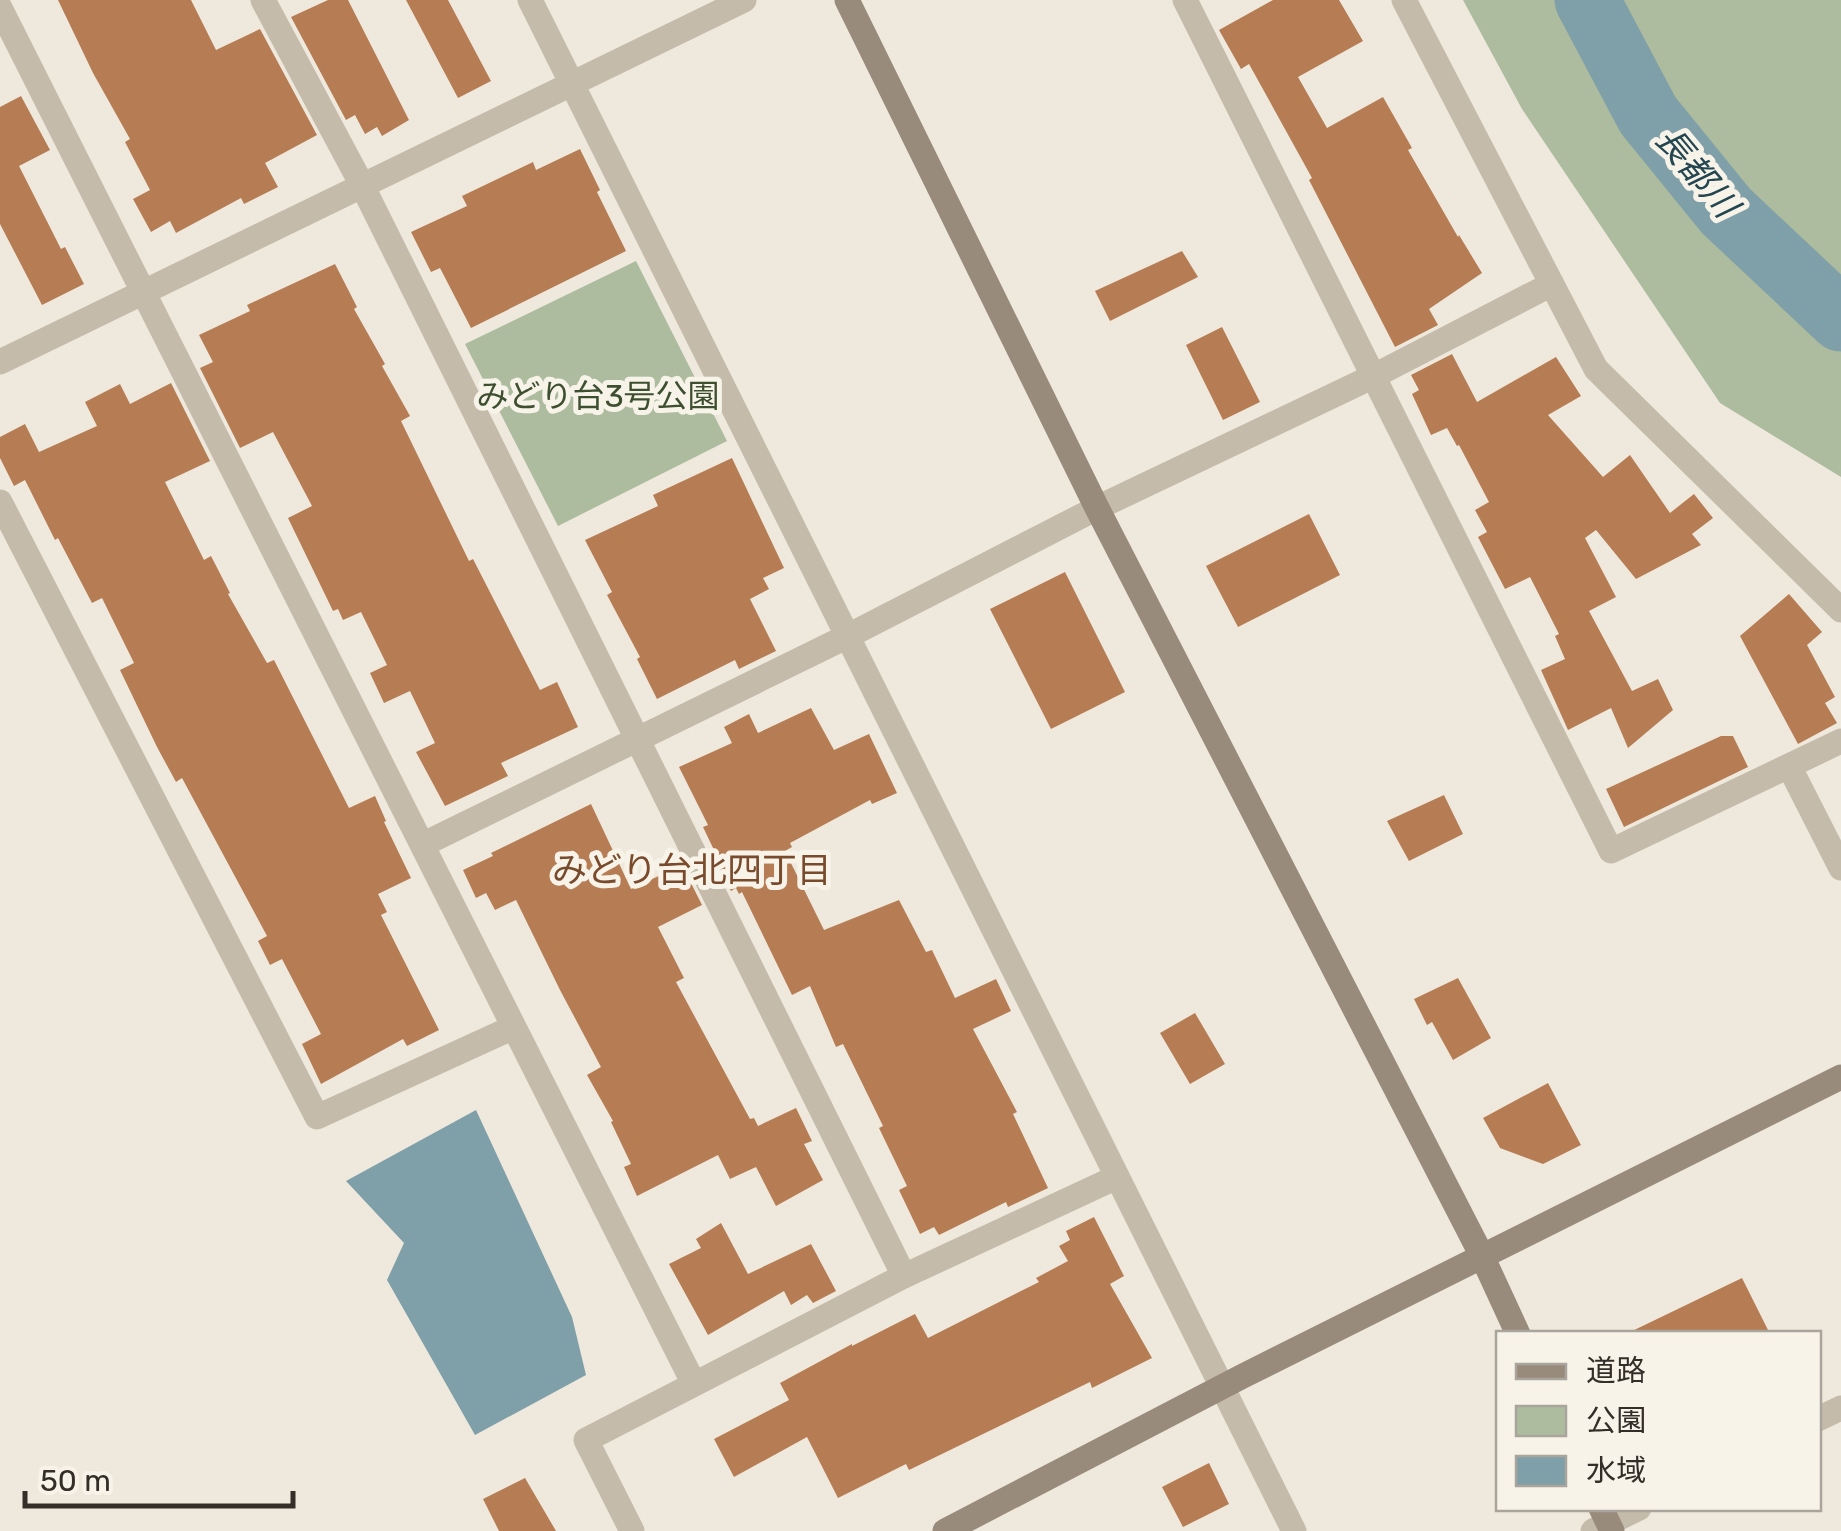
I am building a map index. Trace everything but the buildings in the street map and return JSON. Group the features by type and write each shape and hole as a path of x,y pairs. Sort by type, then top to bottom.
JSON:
{"street":[{"path":"264,0 362,185 904,1276"},
{"path":"530,0 1294,1531"},
{"path":"0,362 744,0"},
{"path":"847,0 1097,508 1482,1256 1517,1331"},
{"path":"1184,0 1612,851 1841,741"},
{"path":"1404,0 1596,369 1841,610"},
{"path":"0,8 694,1384"},
{"path":"422,845 848,636 1097,508 1374,376 1552,284"},
{"path":"0,502 316,1117 514,1027"},
{"path":"1789,766 1841,868"},
{"path":"945,1531 1841,1076"},
{"path":"632,1531 586,1440 904,1276 1117,1177"},
{"path":"1604,1524 1632,1511"}],"green space":[{"path":"1463,0 1841,0 1841,477 1720,403 1522,109"},
{"name":"みどり台3号公園","path":"636,261 727,441 558,526 465,344"}],"water":[{"path":"476,1110 572,1317 586,1375 475,1435 387,1280 404,1243 346,1181"}],"waterway":[{"name":"長都川","path":"1587,0 1648,115 1726,211 1841,319"}],"district":[{"name":"みどり台北四丁目","path":"692,870"}]}
